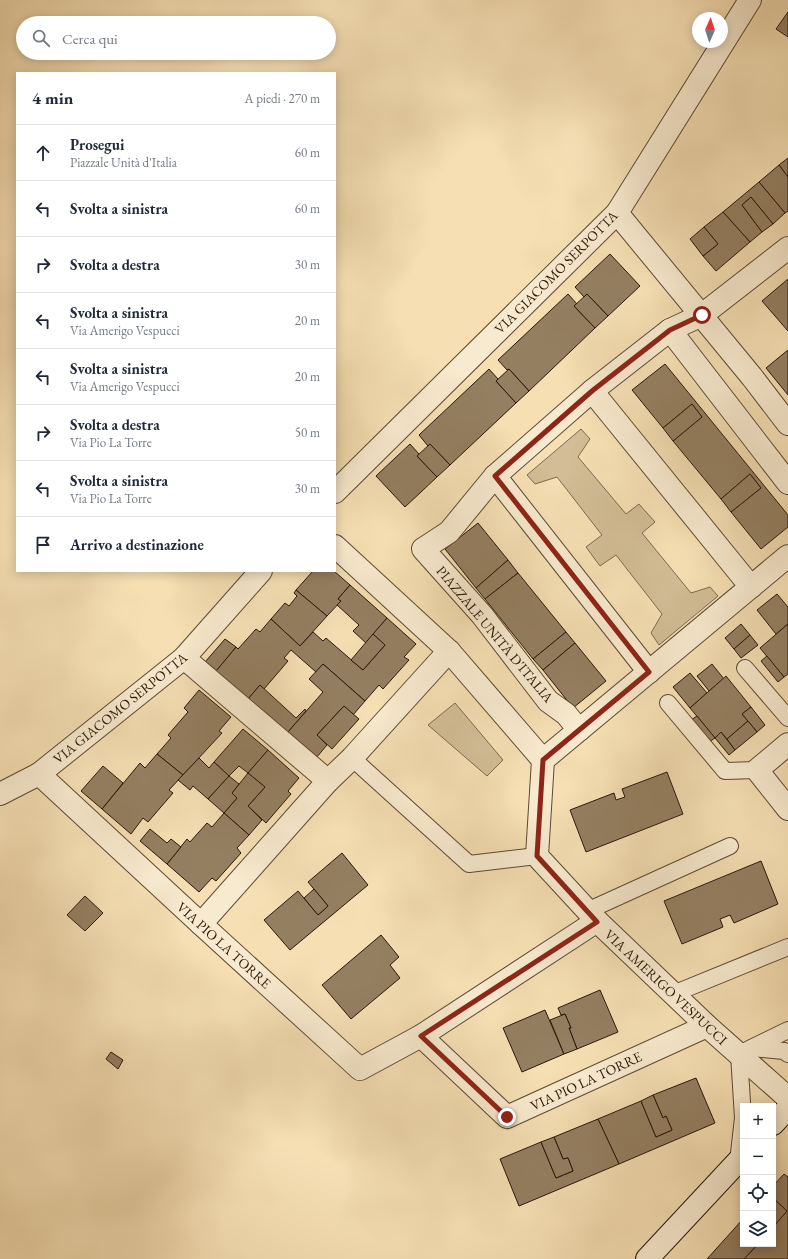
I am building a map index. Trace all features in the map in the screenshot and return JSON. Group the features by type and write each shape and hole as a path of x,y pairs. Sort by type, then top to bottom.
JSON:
{"street":[{"name":"VIA GIACOMO SERPOTTA","path":"336,491 617,213 750,0"},
{"path":"617,213 702,315 788,424"},
{"name":"PIAZZALE UNITÀ D'ITALIA","path":"579,730 566,714 548,701 482,615 422,549 449,532 495,476 592,391 670,330 702,315 788,248"},
{"path":"670,330 788,483"},
{"path":"592,391 751,587"},
{"path":"495,476 649,672"},
{"path":"336,547 449,651 543,760 537,856"},
{"path":"543,760 788,556"},
{"name":"VIA GIACOMO SERPOTTA","path":"0,794 39,774 184,658 260,572"},
{"path":"201,924 328,781 352,758 449,651"},
{"path":"184,658 328,781"},
{"path":"788,744 757,770 788,809"},
{"name":"VIA PIO LA TORRE","path":"39,774 360,1069 421,1036 592,916"},
{"name":"VIA AMERIGO VESPUCCI","path":"537,856 592,916 707,1026 746,1051 788,1098"},
{"name":"VIA PIO LA TORRE","path":"421,1036 507,1117 707,1026"},
{"path":"776,1121 788,1108"},
{"path":"647,1259 740,1159"}],"lane":[{"path":"745,668 788,718"},
{"path":"668,702 725,771 757,770"},
{"path":"352,758 469,864 537,856"},
{"path":"592,916 730,846"},
{"path":"673,994 788,947"},
{"path":"746,1051 788,1030"},
{"path":"746,1051 784,1051 788,1054"},
{"path":"741,1139 746,1051"}],"shaded area":[{"path":"581,429 590,439 578,457 626,514 639,504 655,522 642,533 691,593 710,587 718,596 659,645 651,633 662,614 616,555 600,566 586,547 602,535 557,477 535,484 527,475"},
{"path":"455,703 503,760 487,776 428,725"}],"building":[{"path":"788,12 788,37 776,29"},
{"path":"788,158 788,177 779,165"},
{"path":"779,165 788,177 788,211 785,213 759,182"},
{"path":"759,182 785,213 773,224 751,197 742,205 762,232 750,242 723,212"},
{"path":"751,197 773,224 762,232 742,205"},
{"path":"723,212 750,242 716,271 703,256 718,244 704,227"},
{"path":"704,227 718,244 703,256 690,239"},
{"path":"610,254 640,286 608,316 587,294 584,297 575,287"},
{"path":"788,279 788,331 762,301"},
{"path":"568,294 577,304 574,306 595,328 529,391 509,369 507,370 498,360"},
{"path":"587,294 608,316 595,328 574,306"},
{"path":"788,350 788,395 766,368"},
{"path":"665,364 788,515 788,527 761,549 731,512 761,488 750,474 721,499 673,441 702,417 692,404 663,428 632,390"},
{"path":"489,369 498,379 496,381 516,403 450,465 430,444 428,446 419,435"},
{"path":"509,369 529,391 516,403 496,381"},
{"path":"692,404 702,417 673,441 663,428"},
{"path":"410,444 419,454 417,456 437,477 405,507 376,476"},
{"path":"430,444 450,465 437,477 417,456"},
{"path":"750,474 761,488 731,512 721,499"},
{"path":"478,523 508,560 476,588 445,549"},
{"path":"508,560 518,573 485,599 476,588"},
{"path":"312,572 335,572 350,585 338,599 341,601 327,616 296,590"},
{"path":"518,573 566,632 533,659 485,599"},
{"path":"350,585 387,618 366,643 353,631 359,625 337,605 341,601 338,599"},
{"path":"296,590 327,616 300,646 271,619 285,603 289,606 297,596 294,593"},
{"path":"777,594 788,607 788,624 776,634 757,610"},
{"path":"387,618 416,644 404,657 409,660 383,689 379,685 365,701 323,664 316,672 291,650 284,658 288,661 264,689 260,685 248,699 216,671 236,647 238,649 256,629 260,632 271,619 300,646 313,632 323,641 326,638 363,670 385,645 373,634"},
{"path":"741,624 750,635 734,649 725,638"},
{"path":"788,624 788,674 784,677 760,648"},
{"path":"566,632 575,643 543,670 533,659"},
{"path":"373,634 385,645 363,670 351,660"},
{"path":"750,635 758,645 741,658 734,649"},
{"path":"225,639 236,647 216,671 205,662"},
{"path":"575,643 606,681 573,708 543,670"},
{"path":"767,656 784,677 778,682 761,661"},
{"path":"323,664 365,701 353,715 344,706 317,735 327,745 316,758 287,733 323,692 309,679"},
{"path":"712,664 724,679 709,691 697,676"},
{"path":"690,673 707,693 690,708 673,687"},
{"path":"726,676 751,707 742,714 748,721 727,739 721,732 715,738 690,708"},
{"path":"260,685 296,718 305,709 306,711 287,733 248,699"},
{"path":"199,690 231,717 219,731 222,733 183,775 157,754 171,738 168,735 188,712 184,708"},
{"path":"344,706 359,719 332,749 317,735"},
{"path":"751,707 765,725 757,732 742,714"},
{"path":"697,716 715,738 709,742 691,720"},
{"path":"748,721 757,732 735,750 727,739"},
{"path":"243,729 268,750 248,773 239,766 229,776 214,762"},
{"path":"721,732 735,750 729,755 715,738"},
{"path":"268,750 299,778 288,791 291,794 266,823 248,806 265,787 248,773"},
{"path":"157,754 183,775 169,790 173,793 148,822 143,818 131,834 102,809 140,763 145,768"},
{"path":"199,758 209,768 214,762 229,776 208,799 193,786 190,790 178,780"},
{"path":"103,766 123,783 102,809 81,791"},
{"path":"667,772 683,814 586,852 570,810 614,793 616,800 625,797 622,789"},
{"path":"248,773 265,787 248,806 262,820 249,835 224,813 237,798 232,793"},
{"path":"229,776 239,784 232,793 237,798 224,813 208,799"},
{"path":"224,813 249,835 237,848 241,853 216,881 212,878 199,892 167,864 187,839 190,842 207,823 212,827"},
{"path":"150,829 167,843 171,839 181,847 167,864 140,841"},
{"path":"342,853 368,885 290,950 264,920 298,891 318,915 328,906 308,882"},
{"path":"761,861 778,904 734,923 730,915 720,919 723,927 682,944 664,901"},
{"path":"314,889 328,906 318,915 304,898"},
{"path":"85,896 103,913 85,931 67,915"},
{"path":"381,935 399,957 390,965 400,978 351,1019 322,985"},
{"path":"600,990 618,1032 577,1049 565,1014 561,1015 558,1008"},
{"path":"545,1010 564,1054 522,1072 503,1028"},
{"path":"565,1014 577,1049 564,1054 550,1020"},
{"path":"111,1052 123,1060 118,1069 106,1059"},
{"path":"696,1078 715,1123 619,1164 598,1119 641,1101 656,1137 672,1130 666,1116 663,1118 653,1095"},
{"path":"653,1095 663,1118 666,1116 672,1130 656,1137 641,1101"},
{"path":"598,1119 619,1164 519,1206 500,1159 541,1142 556,1178 573,1171 568,1158 563,1159 554,1137"},
{"path":"554,1137 563,1159 568,1158 573,1171 556,1178 541,1142"},
{"path":"784,1174 788,1177 788,1259 744,1259 755,1247 776,1247 776,1224 787,1211 776,1201 776,1183"},
{"path":"776,1201 787,1211 776,1224"},
{"path":"740,1222 740,1247 755,1247 744,1259 707,1259"}],"route":[{"path":"507,1117 421,1036 597,922 537,856 543,760 649,672 495,476 592,391 670,330 702,315"}]}
